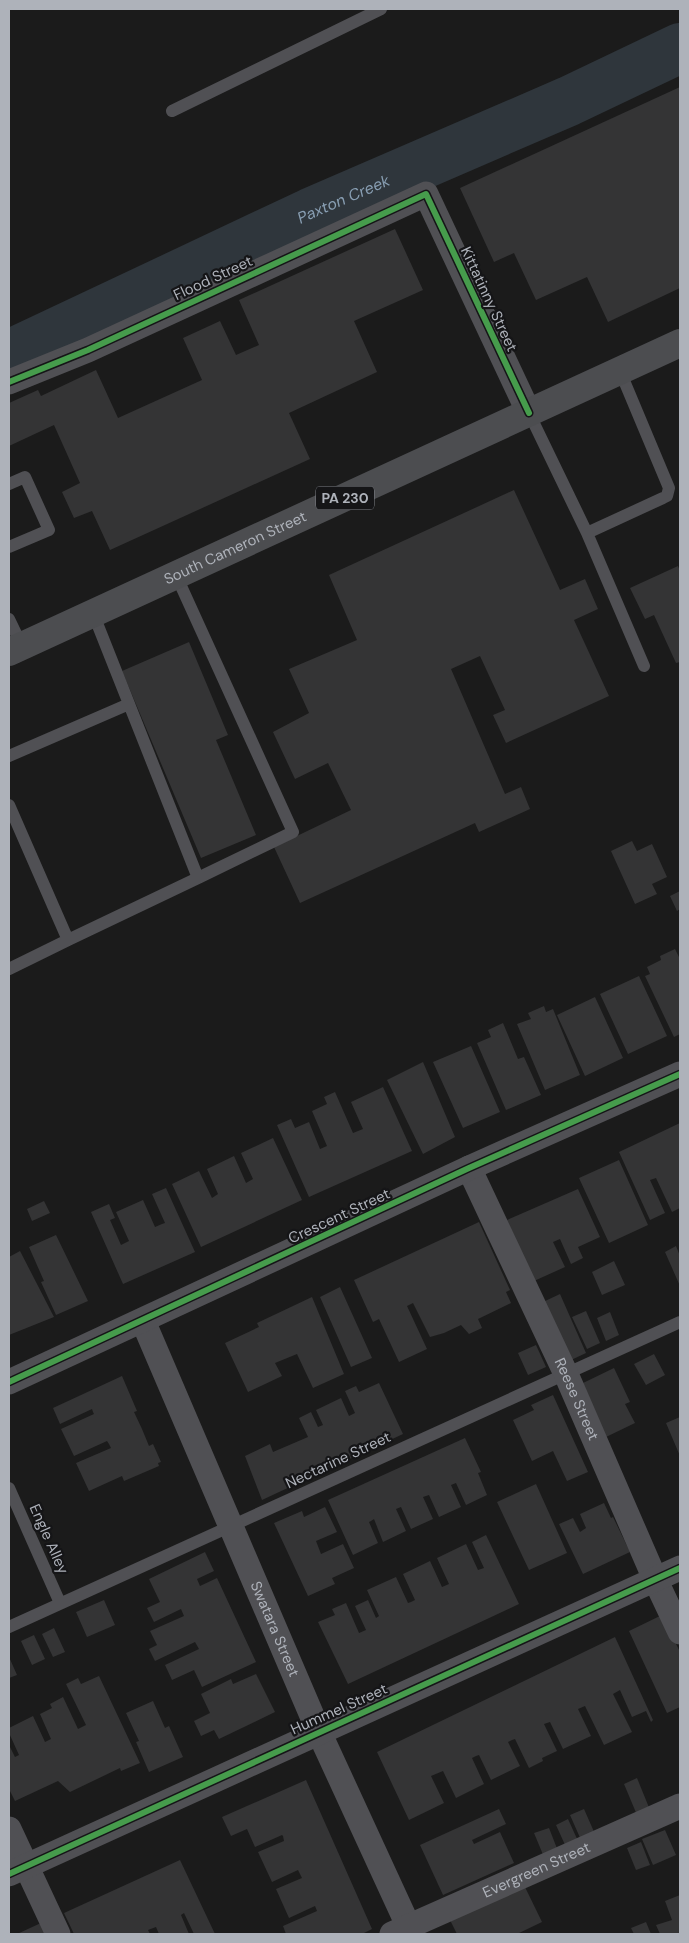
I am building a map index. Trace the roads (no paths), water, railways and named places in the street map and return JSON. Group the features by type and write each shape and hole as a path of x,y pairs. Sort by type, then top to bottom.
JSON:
{"highway":[{"name":"South Cameron Street","path":"15,649 680,343"}],"street":[{"name":"Flood Street","path":"9,382 88,350 426,194"},
{"name":"Kittatinny Street","path":"426,194 529,413"},
{"name":"Crescent Street","path":"9,1382 469,1168 680,1074"},
{"name":"Reese Street","path":"469,1168 566,1374 680,1632"},
{"name":"Swatara Street","path":"143,1321 404,1932"},
{"name":"Hummel Street","path":"17,1870 680,1568"},
{"name":"Evergreen Street","path":"404,1932 680,1806"},
{"path":"9,1829 17,1870 58,1934"}],"lane":[{"path":"172,111 381,9"},
{"path":"587,533 663,498 669,488 620,371"},
{"path":"529,413 587,533 644,666"},
{"path":"9,484 25,477 49,530 9,547"},
{"path":"9,969 292,832 176,575"},
{"path":"93,613 198,878"},
{"path":"9,619 15,649"},
{"path":"9,756 129,704"},
{"path":"9,805 68,940"},
{"name":"Nectarine Street","path":"9,1627 680,1322"},
{"name":"Engle Alley","path":"9,1488 60,1603"}],"waterway":[{"name":"Paxton Creek","path":"9,355 310,213 569,101 680,48"}]}
